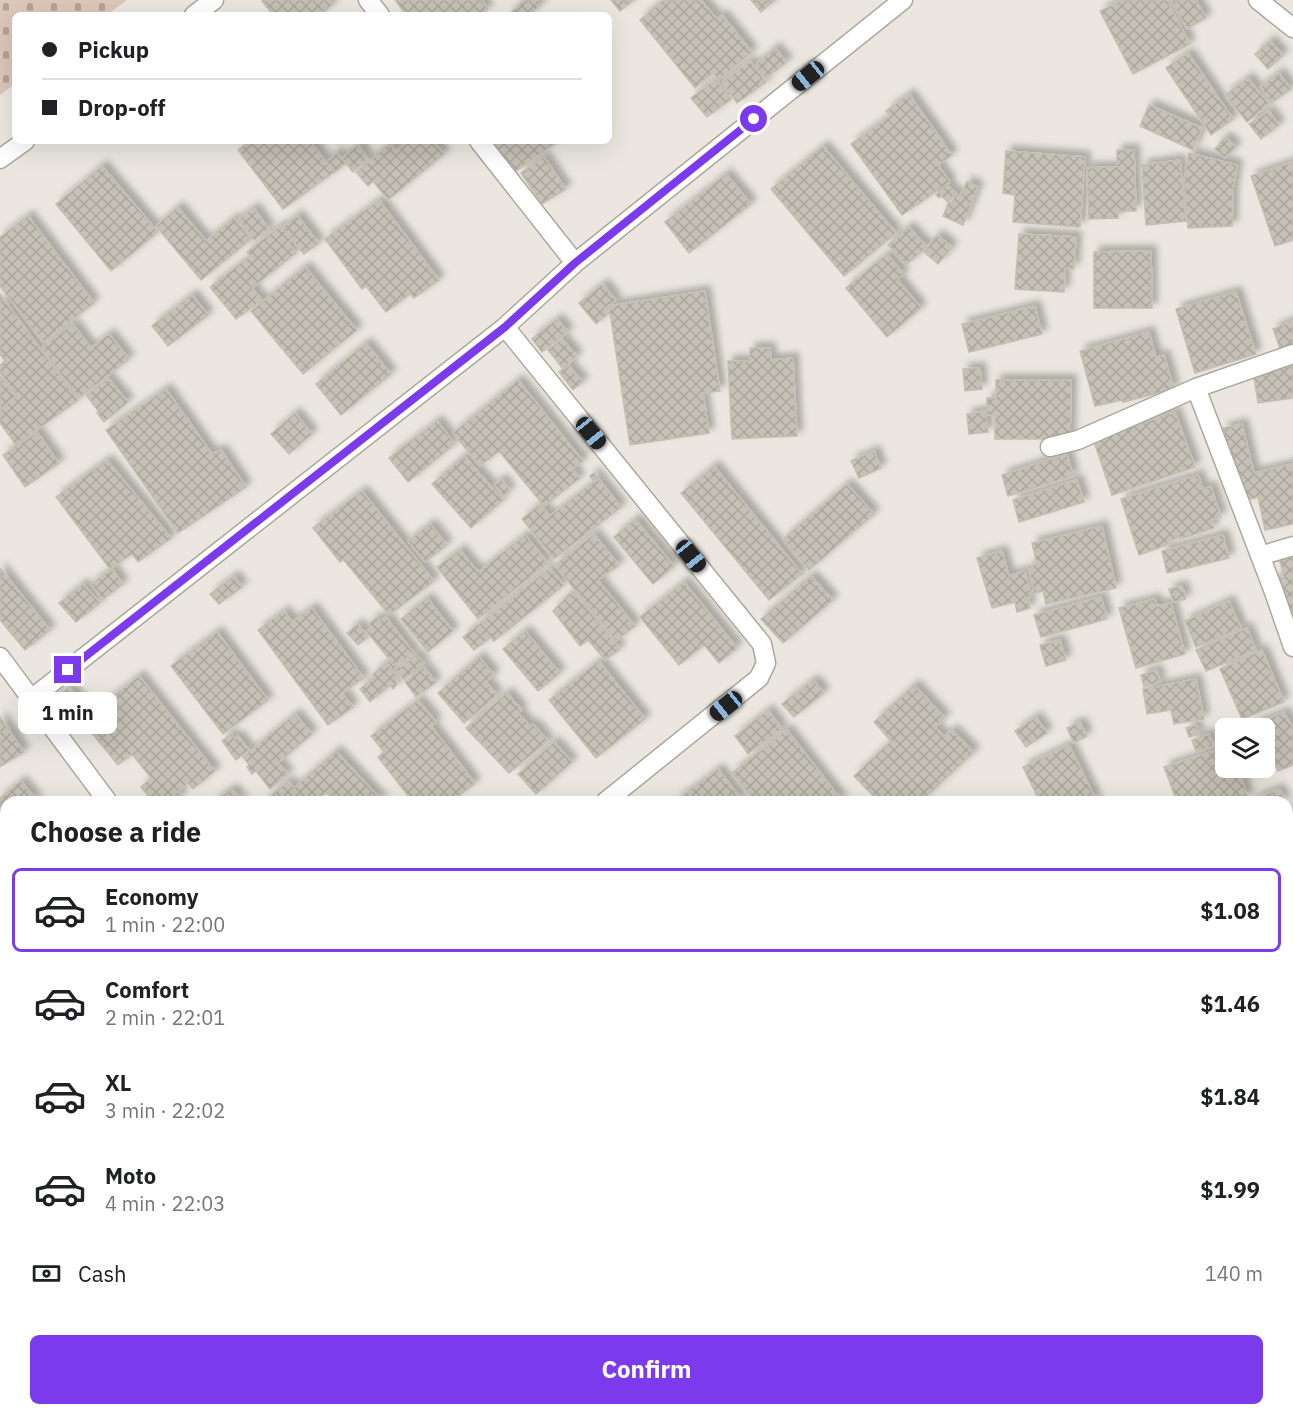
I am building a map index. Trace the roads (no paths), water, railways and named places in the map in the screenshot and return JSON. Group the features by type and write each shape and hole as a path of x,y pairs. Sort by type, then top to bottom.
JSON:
{"street":[{"path":"198,12 214,0"},
{"path":"368,0 378,12"},
{"path":"31,699 505,327 575,263 903,0"},
{"path":"1258,0 1293,28"},
{"path":"0,159 21,144"},
{"path":"481,144 575,263"},
{"path":"505,327 762,644 766,663 759,678 612,796"},
{"path":"1050,447 1078,440 1196,388 1293,354"},
{"path":"1196,388 1293,647"},
{"path":"1260,556 1293,546"},
{"path":"0,657 104,796"}]}
